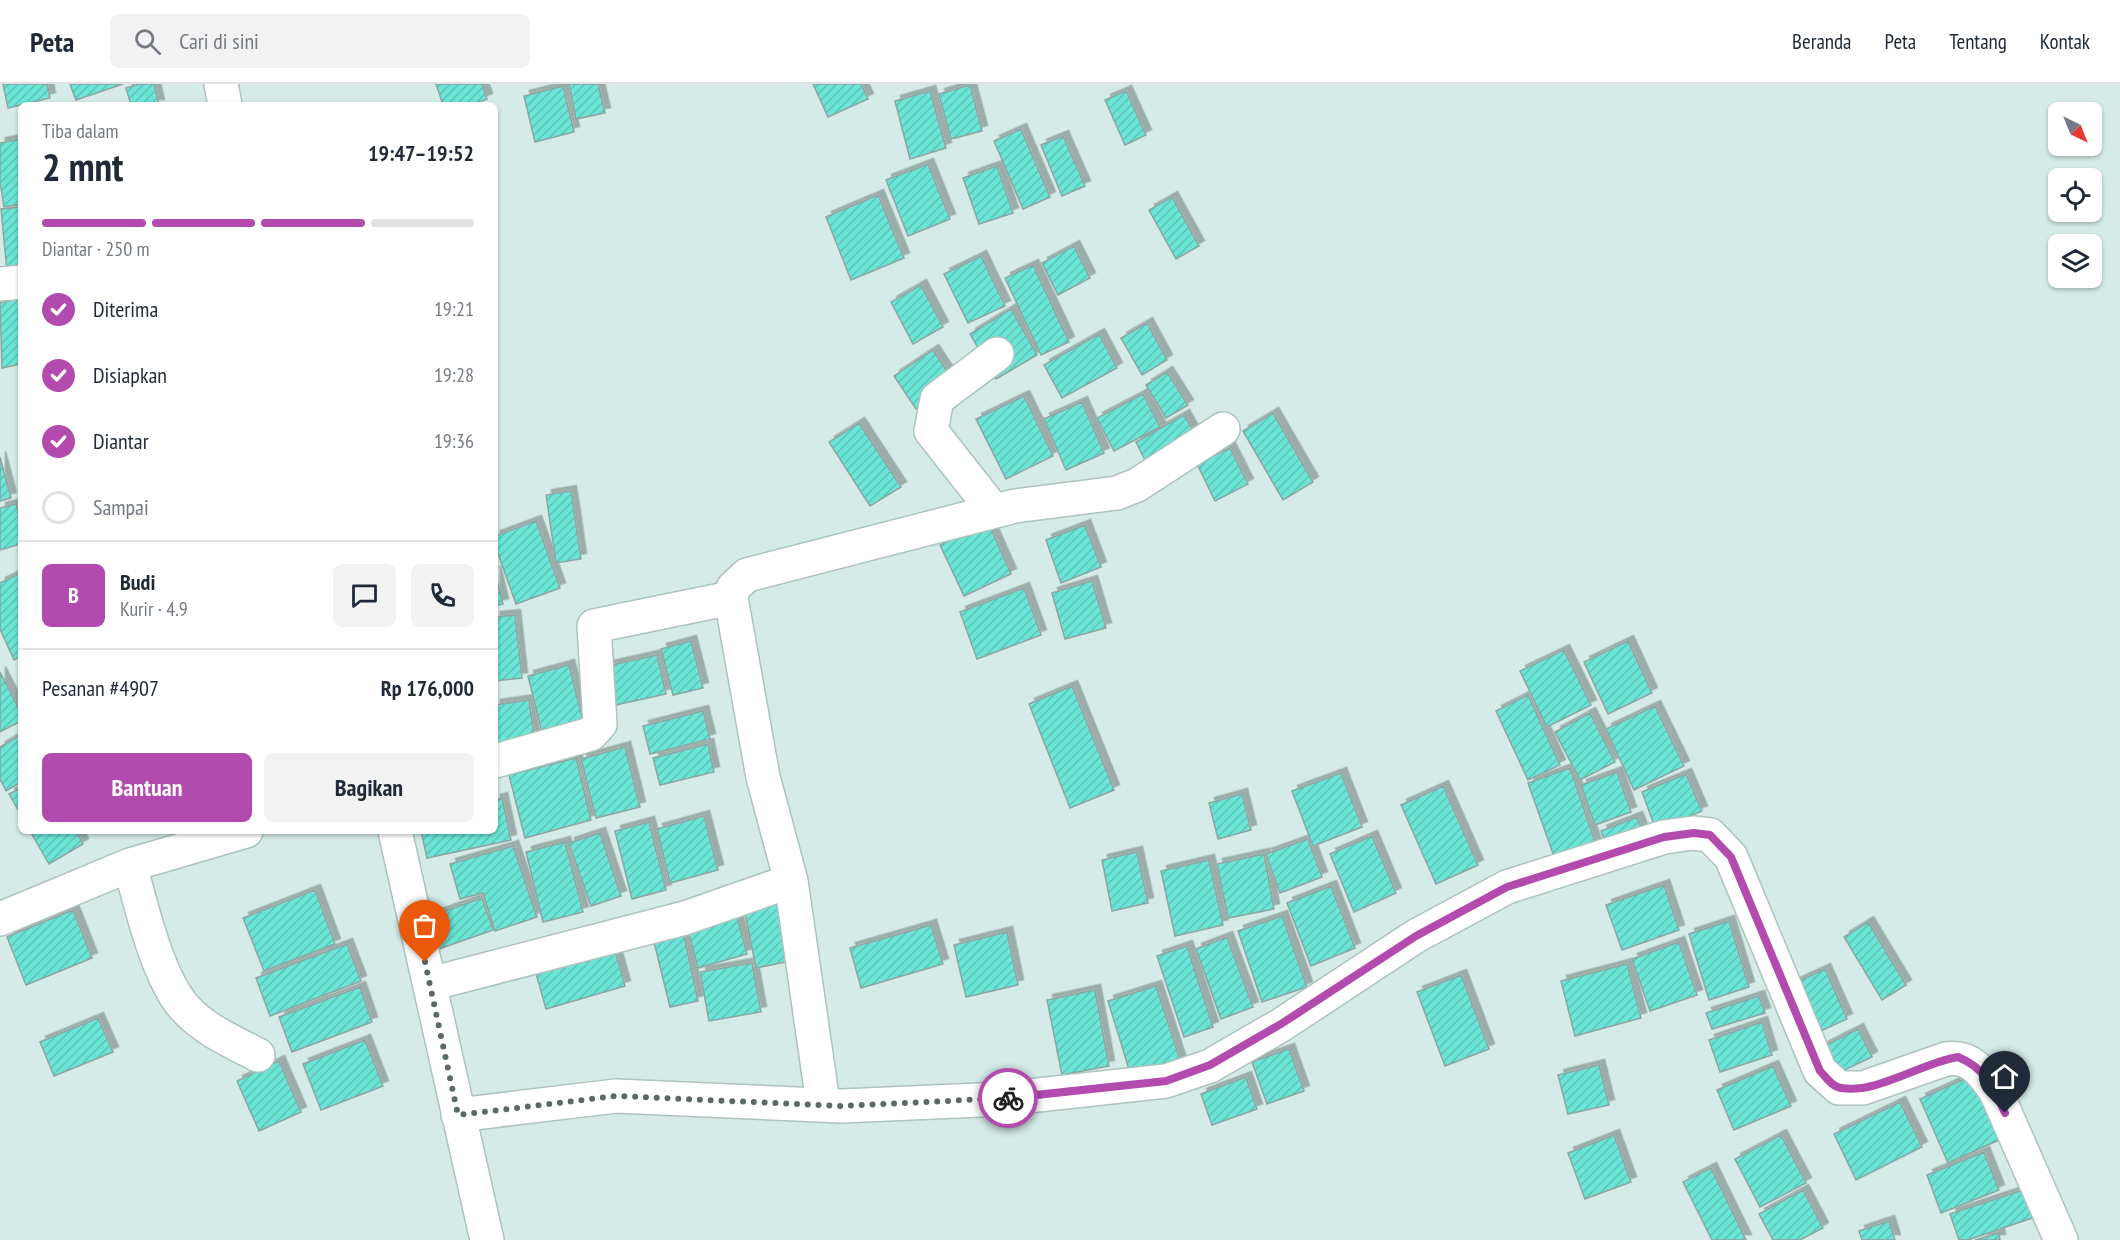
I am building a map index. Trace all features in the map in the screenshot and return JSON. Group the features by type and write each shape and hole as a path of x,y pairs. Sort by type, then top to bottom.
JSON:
{"street":[{"path":"220,84 224,102"},
{"path":"0,284 18,282"},
{"path":"994,511 931,431 937,399 997,354"},
{"path":"823,1103 791,880 763,777 730,598 733,588 747,575 994,511 1117,493 1137,484 1223,429"},
{"path":"498,759 591,734 600,724 594,626 730,598"},
{"path":"458,1115 616,1096 823,1103 842,1106 1002,1098 1166,1081 1210,1065 1281,1024 1416,936 1507,887 1664,837 1694,833 1710,835 1731,857 1820,1071 1839,1088 1863,1088 1946,1059 1958,1057 1970,1062 1983,1072 1996,1092 2061,1240"},
{"path":"0,919 130,865 236,834"},
{"path":"396,834 487,1240"},
{"path":"130,865 163,969 184,1007 217,1033 258,1055"},
{"path":"430,984 685,918 791,880"}],"building":[{"path":"3,84 47,84 50,98 33,102 18,102 18,106 8,108"},
{"path":"70,84 123,84 76,100"},
{"path":"140,84 154,84 158,102 130,102 126,88"},
{"path":"436,84 482,84 487,99 479,102 442,102"},
{"path":"569,84 598,84 605,113 576,119"},
{"path":"813,84 861,84 868,99 828,117"},
{"path":"970,85 982,131 951,139 939,94"},
{"path":"563,86 574,132 535,142 524,96"},
{"path":"930,91 946,148 910,159 895,101"},
{"path":"1126,91 1146,135 1125,145 1105,100"},
{"path":"1021,129 1050,197 1023,209 994,141"},
{"path":"1063,136 1085,186 1062,196 1041,145"},
{"path":"18,140 18,205 4,207 0,182 0,143"},
{"path":"928,164 950,219 908,236 886,180"},
{"path":"997,166 1013,213 979,224 963,178"},
{"path":"878,195 904,258 851,280 826,217"},
{"path":"1172,197 1199,246 1176,259 1149,210"},
{"path":"18,207 18,271 7,272 1,209"},
{"path":"1074,246 1090,278 1058,295 1042,263"},
{"path":"981,256 1005,306 968,323 944,274"},
{"path":"1033,265 1069,342 1041,355 1005,278"},
{"path":"921,285 943,327 913,344 891,302"},
{"path":"18,299 18,365 2,368 0,303"},
{"path":"1011,309 1037,355 996,379 970,334"},
{"path":"1147,323 1167,360 1142,375 1121,338"},
{"path":"1099,334 1117,368 1062,398 1044,365"},
{"path":"933,350 955,383 916,409 894,376"},
{"path":"1167,372 1188,405 1166,418 1146,385"},
{"path":"1143,394 1160,427 1114,451 1097,418"},
{"path":"1024,396 1053,456 1006,479 976,419"},
{"path":"1082,402 1104,453 1066,470 1044,419"},
{"path":"1273,413 1313,482 1283,500 1243,431"},
{"path":"1184,415 1197,438 1148,466 1136,442"},
{"path":"859,423 901,487 870,506 829,442"},
{"path":"1230,448 1248,484 1215,501 1197,464"},
{"path":"0,457 11,498 0,501"},
{"path":"571,491 581,559 556,563 546,495"},
{"path":"16,504 18,545 0,550 0,508"},
{"path":"536,521 560,588 516,604 498,553 498,535"},
{"path":"988,522 1011,574 964,596 940,545"},
{"path":"1085,525 1101,567 1061,583 1046,540"},
{"path":"18,574 18,658 14,660 0,629 0,583"},
{"path":"1092,581 1106,628 1065,639 1052,593"},
{"path":"498,583 503,604 498,605"},
{"path":"1024,588 1041,635 977,659 960,612"},
{"path":"515,615 522,678 498,681 498,617"},
{"path":"691,641 703,688 673,695 661,649"},
{"path":"1628,641 1652,693 1608,714 1584,662"},
{"path":"1564,650 1591,705 1547,727 1520,671"},
{"path":"657,655 666,694 611,706 603,667"},
{"path":"569,665 584,725 543,736 528,676"},
{"path":"0,672 18,707 18,723 0,732"},
{"path":"1072,686 1114,790 1070,808 1029,704"},
{"path":"1528,695 1560,765 1528,780 1496,711"},
{"path":"529,700 537,757 498,750 498,705"},
{"path":"1655,706 1684,766 1634,790 1606,729"},
{"path":"703,711 710,739 650,754 643,726"},
{"path":"1590,713 1615,762 1580,780 1555,732"},
{"path":"18,737 18,784 6,791 0,779 0,747"},
{"path":"708,744 714,772 660,785 653,758"},
{"path":"625,747 640,807 596,818 581,759"},
{"path":"576,758 591,820 525,838 509,775"},
{"path":"1570,768 1597,848 1556,862 1528,783"},
{"path":"1617,772 1631,812 1595,825 1581,785"},
{"path":"1341,773 1362,827 1313,846 1292,791"},
{"path":"1686,774 1702,811 1656,830 1642,792"},
{"path":"1443,786 1478,865 1436,884 1401,805"},
{"path":"18,790 18,810 9,794"},
{"path":"1242,794 1251,830 1218,839 1209,803"},
{"path":"502,798 511,840 427,858 422,834 498,834 498,799"},
{"path":"704,816 718,870 670,883 657,829"},
{"path":"1637,817 1645,837 1609,852 1601,831"},
{"path":"649,822 666,890 632,899 615,831"},
{"path":"600,833 621,896 591,906 569,843"},
{"path":"32,834 78,834 83,844 49,864"},
{"path":"1372,836 1396,893 1354,912 1330,854"},
{"path":"1308,839 1322,877 1280,893 1266,854"},
{"path":"565,842 583,912 543,922 526,852"},
{"path":"513,846 537,917 495,931 483,893 460,899 450,864"},
{"path":"1137,852 1148,903 1112,911 1102,860"},
{"path":"1264,854 1274,909 1228,918 1217,864"},
{"path":"1209,860 1223,925 1175,936 1161,871"},
{"path":"1664,885 1679,930 1622,950 1606,905"},
{"path":"1331,886 1355,948 1311,966 1287,903"},
{"path":"315,890 335,944 264,971 243,918"},
{"path":"482,898 493,930 439,949 428,917"},
{"path":"790,899 801,959 756,968 744,907"},
{"path":"73,910 92,958 26,985 7,937"},
{"path":"735,910 747,954 698,968 686,923"},
{"path":"1282,916 1307,987 1262,1002 1238,931"},
{"path":"1729,921 1749,987 1709,1000 1689,934"},
{"path":"681,922 698,1001 670,1007 651,930"},
{"path":"1868,922 1906,985 1882,1000 1844,937"},
{"path":"931,925 943,964 861,988 850,948"},
{"path":"1007,932 1018,985 966,997 954,945"},
{"path":"1227,937 1253,1007 1221,1019 1196,949"},
{"path":"1679,942 1697,995 1650,1011 1632,959"},
{"path":"347,944 361,981 270,1016 256,978"},
{"path":"1187,946 1213,1027 1184,1037 1157,956"},
{"path":"614,947 625,986 546,1009 535,970"},
{"path":"752,963 761,1012 709,1021 700,972"},
{"path":"1627,964 1641,1018 1575,1036 1561,981"},
{"path":"1825,969 1847,1019 1812,1035 1790,985"},
{"path":"1461,975 1489,1049 1445,1066 1417,992"},
{"path":"1156,986 1181,1063 1132,1079 1108,1001"},
{"path":"360,987 372,1022 292,1052 279,1017"},
{"path":"1095,990 1109,1066 1062,1075 1047,1000"},
{"path":"1759,996 1765,1013 1712,1029 1706,1013"},
{"path":"98,1018 113,1052 54,1076 40,1042"},
{"path":"1762,1022 1772,1055 1720,1072 1709,1040"},
{"path":"1858,1029 1872,1057 1834,1075 1820,1048"},
{"path":"365,1040 383,1086 321,1110 303,1064"},
{"path":"1289,1049 1304,1091 1267,1104 1252,1062"},
{"path":"279,1061 301,1112 259,1131 237,1081"},
{"path":"1599,1065 1609,1105 1568,1114 1558,1075"},
{"path":"1773,1066 1791,1106 1734,1130 1717,1090"},
{"path":"1971,1076 1999,1140 1948,1163 1920,1099"},
{"path":"1246,1077 1257,1109 1212,1125 1201,1094"},
{"path":"1900,1102 1922,1147 1856,1180 1834,1134"},
{"path":"1614,1135 1631,1182 1585,1199 1568,1153"},
{"path":"1781,1135 1806,1183 1760,1207 1735,1159"},
{"path":"1984,1152 1999,1190 1941,1213 1927,1175"},
{"path":"1711,1168 1746,1240 1712,1240 1683,1182"},
{"path":"2026,1189 2035,1217 1968,1240 1959,1240 1950,1214"},
{"path":"1803,1190 1823,1228 1800,1240 1773,1240 1759,1214"},
{"path":"1889,1221 1895,1240 1862,1240 1859,1231"},
{"path":"1999,1233 2000,1240 1975,1240"}],"way so far":[{"path":"425,962 458,1115 616,1096 823,1103 842,1106 1008,1098"}],"route":[{"path":"1008,1098 1166,1081 1210,1065 1337,989 1416,936 1507,887 1664,837 1694,833 1710,835 1723,846 1731,857 1820,1071 1831,1083 1839,1088 1863,1088 1946,1059 1958,1057 1970,1062 1983,1072 1996,1092 2005,1113"}]}
